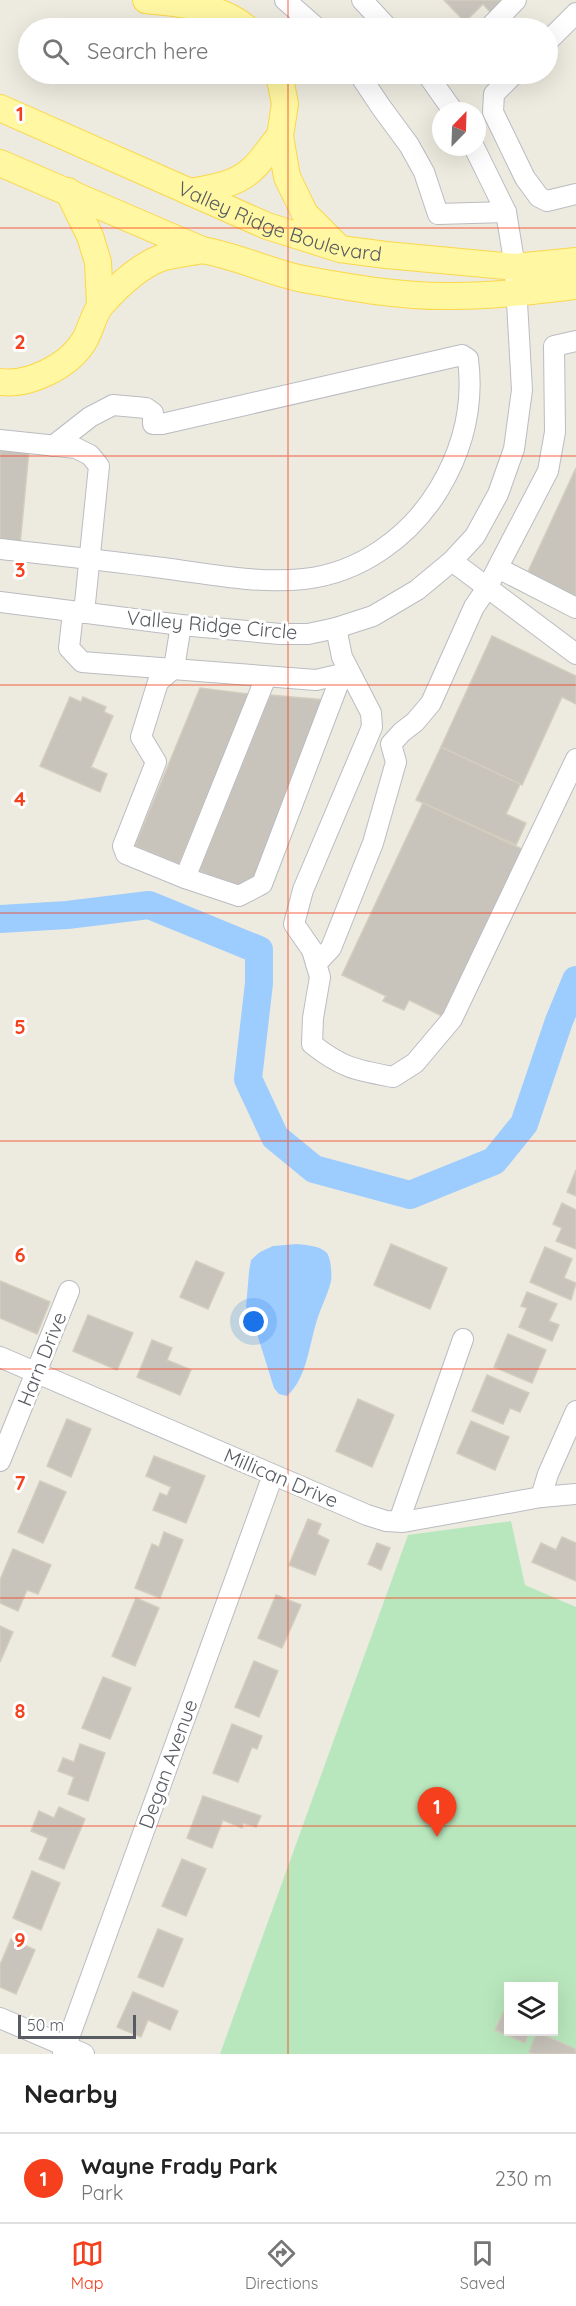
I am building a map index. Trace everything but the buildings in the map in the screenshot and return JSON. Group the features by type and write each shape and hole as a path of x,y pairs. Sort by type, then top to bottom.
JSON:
{"main road":[{"path":"146,0 199,6 229,18"},
{"path":"281,84 285,104 280,136 287,177 304,214 340,249"},
{"name":"Valley Ridge Boulevard","path":"0,108 267,226 340,249 515,267 576,261"},
{"path":"190,192 225,185 237,180 249,172 280,136"},
{"name":"Valley Ridge Boulevard","path":"0,163 68,190 202,250 301,279 364,290 451,297 517,294 576,286"},
{"path":"68,190 90,236 98,262 100,305"},
{"path":"0,382 23,382 41,376 61,364 83,342 100,305 140,270 160,258 202,250"}],"street":[{"path":"285,0 305,18"},
{"path":"362,0 379,18"},
{"path":"499,18 516,0"},
{"path":"558,31 576,13"},
{"path":"366,84 424,172 438,214 506,212"},
{"path":"440,84 448,102"},
{"path":"486,114 494,94 504,84"},
{"path":"486,119 539,197 547,201 576,195"},
{"name":"Valley Ridge Circle","path":"1,606 181,625 280,634 308,634 373,616 408,595 452,561 475,536 498,494 513,449 522,390 515,267 506,212 478,156"},
{"path":"391,744 431,703 474,607 498,568 548,471 555,432 554,346 576,341"},
{"path":"0,549 276,580 304,579 333,573 370,558 393,543 431,502 456,458 464,434 468,409 471,379 468,358 462,355 162,424 153,424 153,413 146,408 113,405 90,417 53,446"},
{"path":"0,440 76,448 90,456 99,466 90,559 69,648 82,662 316,680 345,672"},
{"path":"452,561 576,654"},
{"path":"498,568 576,608"},
{"path":"181,625 174,668 158,682 141,737 156,762 123,846 126,854 185,878 239,896 262,885 345,672"},
{"path":"336,628 345,672 371,713 372,727 303,890 294,924 312,950 320,977 313,1018 312,1044 334,1061 359,1070 393,1077 415,1063 452,1019 576,759"},
{"path":"185,878 266,676"},
{"path":"316,964 331,948 373,843 396,762 391,744 372,727"},
{"name":"Harn Drive","path":"0,1461 69,1291"},
{"path":"399,1521 463,1339"},
{"name":"Millican Drive","path":"0,1357 367,1515 386,1521 399,1521 541,1497 576,1494"},
{"path":"541,1497 548,1474 576,1411"},
{"name":"Degan Avenue","path":"71,2051 273,1475"},
{"path":"0,2018 71,2051"}],"green space":[{"path":"511,1521 525,1585 576,1607 576,2054 220,2054 408,1535"}],"water":[{"path":"297,1244 317,1247 327,1253 331,1278 303,1371 294,1389 287,1396 279,1394 274,1388 253,1321 246,1307 251,1260 260,1252 273,1246"}],"waterway":[{"path":"0,919 67,915 149,905 259,950 259,983 248,1079 275,1137 314,1169 410,1195 494,1161 524,1124 559,1021 576,980"}],"place":[{"name":"Wayne Frady Park","path":"437,1837"}]}
